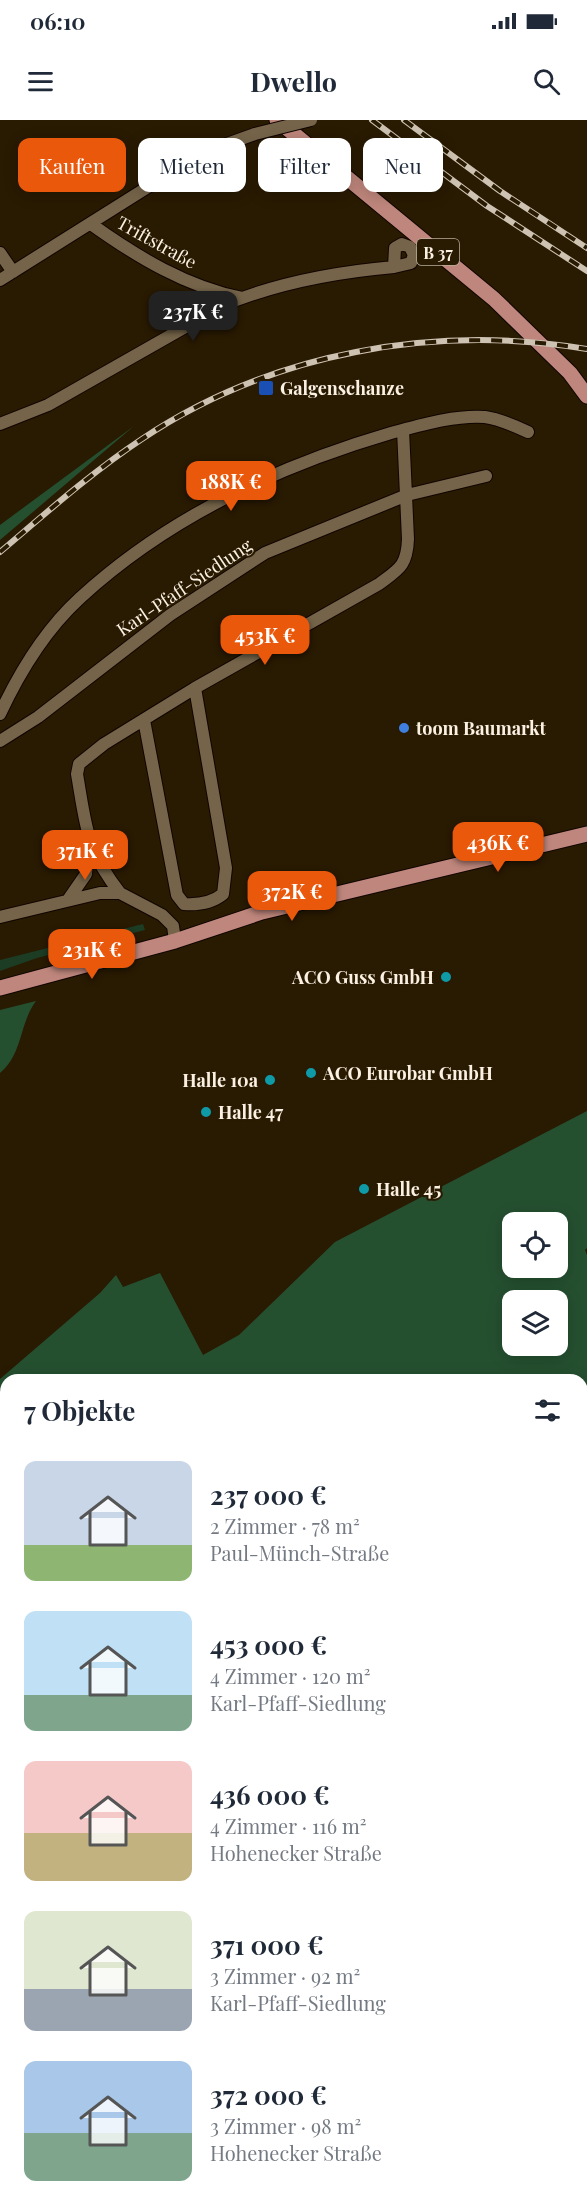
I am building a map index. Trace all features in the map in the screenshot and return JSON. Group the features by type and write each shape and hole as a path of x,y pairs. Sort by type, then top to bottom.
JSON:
{"main road":[{"name":"B 37","path":"277,120 494,299 570,373 587,396"},
{"path":"0,988 175,941 262,912 587,834"}],"street":[{"path":"0,280 202,153 255,134 311,120"},
{"name":"Triftstraße","path":"91,224 150,262 221,294 242,298"},
{"path":"0,253 13,272"},
{"path":"0,424 48,405 224,305 321,277 394,267"},
{"path":"0,714 36,649 55,624 80,598 121,563 187,519 259,481 324,455 403,430 463,417 475,417 510,424 528,432"},
{"path":"68,900 86,874 89,843 77,774 80,764 104,744 195,688 379,584 402,568 407,553 407,495 403,430"},
{"name":"Karl-Pfaff-Siedlung","path":"0,741 38,717 170,615 265,553 407,495 486,476"},
{"path":"144,720 177,895 184,904 216,900 224,894 225,868 195,688"},
{"path":"89,843 102,870 120,893 162,915 173,926 175,941"},
{"path":"0,918 100,893 120,893"}],"green space":[{"path":"134,426 0,540 0,525"},
{"path":"143,924 145,930 37,958 0,971 0,960"},
{"path":"36,1001 26,1019 13,1057 0,1073 0,1010"},
{"path":"587,1111 587,1248 585,1250 587,1255 587,1374 6,1374 100,1293 116,1275 123,1287 160,1273 203,1355 239,1335 335,1242"}],"railway":[{"path":"372,120 487,206 587,271"},
{"path":"404,120 500,191 587,248"},
{"path":"0,552 87,479 142,439 192,409 245,385 300,366 356,352 413,344 471,340 529,342 587,349"}],"place":[{"name":"Galgenschanze","path":"266,388"},
{"name":"toom Baumarkt","path":"404,728"},
{"name":"ACO Guss GmbH","path":"446,977"},
{"name":"ACO Eurobar GmbH","path":"311,1073"},
{"name":"Halle 10a","path":"270,1080"},
{"name":"Halle 47","path":"206,1112"},
{"name":"Halle 45","path":"364,1189"}]}
